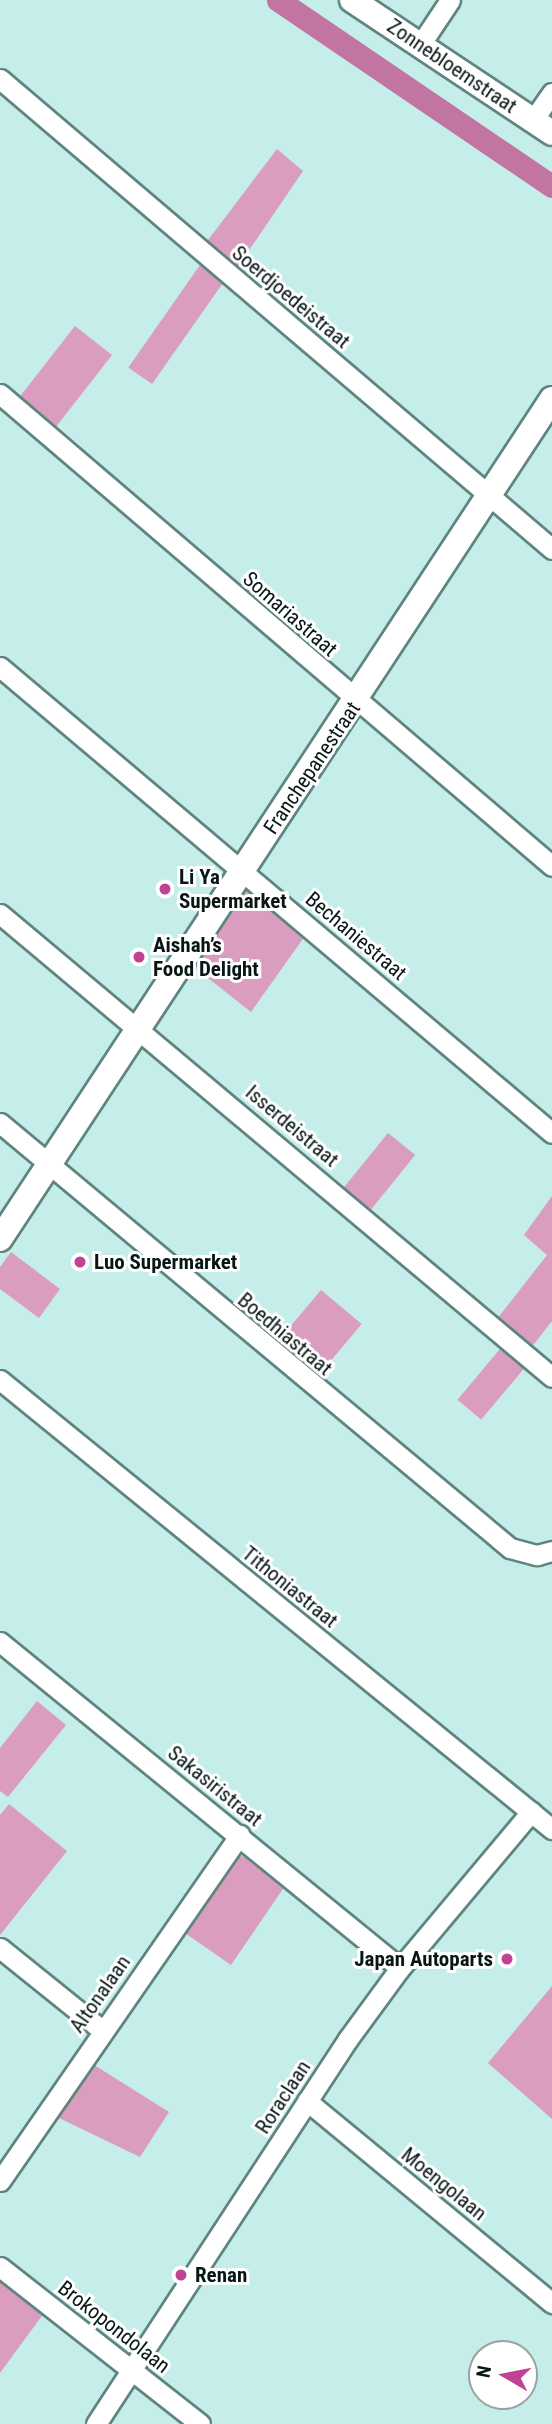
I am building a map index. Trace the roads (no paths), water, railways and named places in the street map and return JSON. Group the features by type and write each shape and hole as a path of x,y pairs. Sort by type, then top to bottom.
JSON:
{"street":[{"name":"Zonnebloemstraat","path":"352,0 543,127"},
{"path":"420,45 450,0"},
{"name":"Soerdjoedeistraat","path":"0,79 552,549"},
{"path":"543,127 552,93"},
{"name":"Somariastraat","path":"0,394 552,866"},
{"name":"Franchepanestraat","path":"0,1239 138,1025 357,702 552,399"},
{"name":"Bechaniestraat","path":"0,667 244,870 552,1133"},
{"name":"Isserdeistraat","path":"0,914 138,1025 552,1377"},
{"name":"Boedhiastraat","path":"0,1124 510,1548 537,1555 552,1551"},
{"name":"Tithoniastraat","path":"0,1380 552,1829"},
{"name":"Sakasiristraat","path":"0,1642 400,1968"},
{"name":"Roraclaan","path":"96,2424 307,2101 400,1968 531,1812"},
{"name":"Altonalaan","path":"0,2181 102,2030 240,1835"},
{"path":"0,1948 102,2030"},
{"name":"Moengolaan","path":"307,2101 552,2303"},
{"name":"Brokopondolaan","path":"0,2267 200,2424"}],"waterway":[{"path":"278,0 552,186"}],"place":[{"name":"Li Ya Supermarket","path":"165,889"},
{"name":"Aishah’s Food Delight","path":"139,957"},
{"name":"Luo Supermarket","path":"80,1262"},
{"name":"Japan Autoparts","path":"507,1959"},
{"name":"Renan","path":"181,2275"}]}
